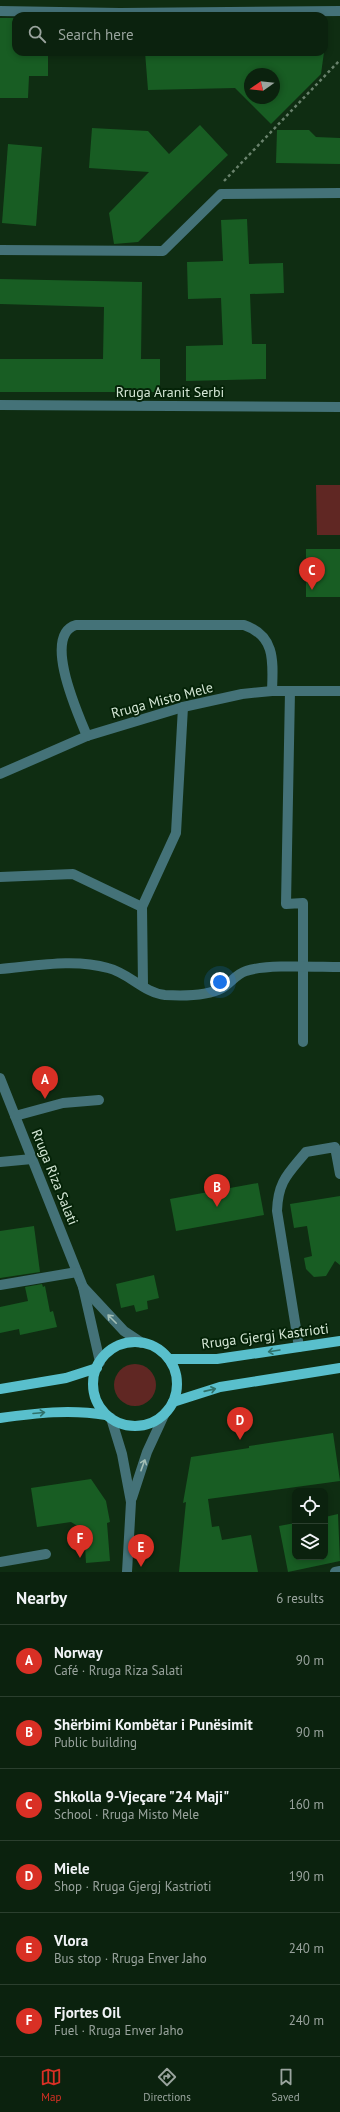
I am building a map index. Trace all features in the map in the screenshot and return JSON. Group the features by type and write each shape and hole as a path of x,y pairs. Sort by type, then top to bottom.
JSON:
{"main road":[{"name":"Rruga Gjergj Kastrioti","path":"169,1359 217,1359 340,1341"},
{"path":"0,1418 54,1411 88,1412 108,1416 129,1426 139,1426 158,1420 173,1402 177,1380 169,1359 162,1352 142,1343 132,1342 118,1346 106,1354 98,1365 93,1380 94,1393 98,1405 108,1416"},
{"path":"0,1389 66,1378 98,1365"},
{"path":"173,1402 220,1388 340,1369"}],"street":[{"path":"0,11 64,12"},
{"path":"234,12 340,11"},
{"path":"0,250 163,251 221,194 340,192"},
{"name":"Rruga Aranit Serbi","path":"0,405 340,407"},
{"path":"86,736 69,689 62,663 63,635 69,627 76,625 244,624 257,629 266,639 271,653 272,691"},
{"name":"Rruga Misto Mele","path":"0,774 86,736 182,708 242,694 272,691 340,691"},
{"path":"290,691 286,904 303,903 303,1042"},
{"path":"143,986 142,907 176,833 182,708"},
{"path":"0,877 74,874 142,907"},
{"path":"0,969 93,964 126,974 151,991 165,995 206,994 222,988 234,977 247,970 264,968 340,967"},
{"name":"Rruga Riza Salati","path":"0,1078 78,1272 83,1287 98,1365"},
{"path":"15,1116 63,1103 99,1100"},
{"path":"299,1347 277,1211 278,1194 283,1180 306,1152 335,1147 340,1174"},
{"path":"0,1162 32,1159"},
{"path":"0,1285 78,1272"},
{"path":"83,1287 124,1331 142,1343"},
{"path":"131,1502 147,1452 165,1413"},
{"path":"108,1416 122,1454 131,1502 127,1572"},
{"path":"0,1562 46,1554"},
{"path":"335,1572 340,1571"}],"path":[{"path":"221,194 222,182 340,60"}],"shaded area":[{"path":"316,485 340,485 340,535 317,535"},
{"path":"135,1364 150,1370 156,1385 150,1400 135,1406 120,1400 114,1385 120,1370"}],"building":[{"path":"0,18 12,18 12,56 48,56 48,76 29,76 28,98 0,98"},
{"path":"145,56 323,56 321,74 271,124 251,104 280,104 280,68 244,68 244,97 235,88 148,90"},
{"path":"200,125 228,155 138,242 114,244 109,213 149,172 89,168 92,128 148,131 169,154"},
{"path":"277,130 309,130 316,137 340,138 340,164 276,163"},
{"path":"8,144 42,147 36,226 2,223"},
{"path":"247,219 249,264 283,263 284,293 250,294 252,344 266,344 266,379 186,381 186,346 223,345 221,298 188,299 187,262 223,261 221,220"},
{"path":"0,279 142,282 141,359 160,359 160,392 0,392 0,359 103,359 104,307 0,304"},
{"path":"306,549 340,549 340,597 306,597"},
{"path":"258,1183 264,1215 176,1231 170,1199"},
{"path":"340,1196 340,1265 335,1261 326,1276 314,1277 306,1269 304,1258 312,1256 307,1226 294,1228 290,1204"},
{"path":"34,1226 40,1272 0,1278 0,1231"},
{"path":"154,1275 159,1298 147,1301 148,1309 136,1312 134,1305 121,1308 116,1284"},
{"path":"42,1284 43,1287 45,1286 50,1312 53,1311 57,1327 20,1335 19,1329 0,1333 0,1307 28,1301 25,1287"},
{"path":"333,1433 340,1481 208,1499 212,1527 219,1526 222,1540 251,1535 258,1572 179,1572 186,1502 183,1503 191,1457"},
{"path":"91,1479 106,1501 110,1522 107,1523 110,1561 86,1563 84,1530 71,1522 37,1527 31,1488"},
{"path":"338,1514 340,1561 288,1572 279,1526 292,1524 292,1560 328,1560 328,1516"}],"place":[{"name":"Shkolla 9-Vjeçare \"24 Maji\"","path":"312,590"},
{"name":"Norway","path":"45,1099"},
{"name":"Shërbimi Kombëtar i Punësimit","path":"217,1207"},
{"name":"Miele","path":"240,1440"},
{"name":"Fjortes Oil","path":"80,1558"},
{"name":"Vlora","path":"141,1567"}]}
